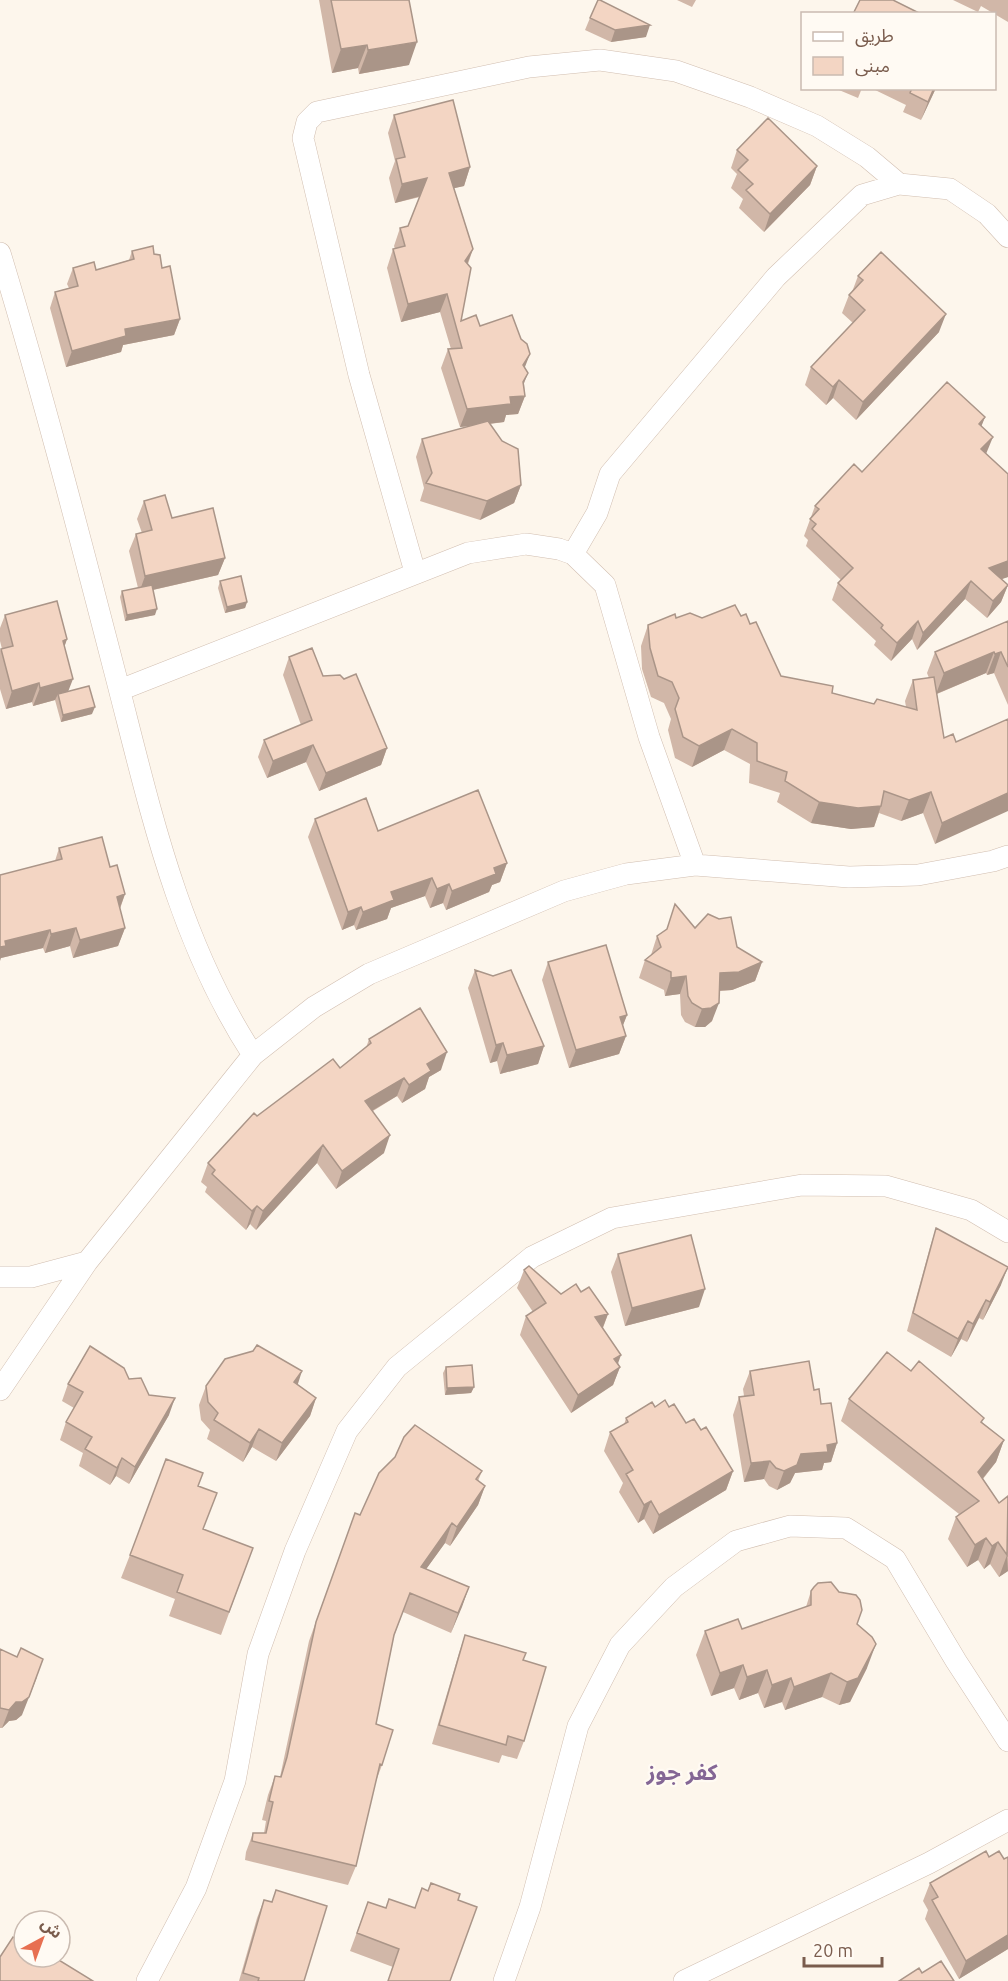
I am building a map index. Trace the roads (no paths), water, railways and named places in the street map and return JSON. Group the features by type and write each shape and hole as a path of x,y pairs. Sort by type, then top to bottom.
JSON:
{"street":[{"path":"415,572 359,375 303,138 307,122 317,112 529,67 600,60 676,70 750,97 817,126 867,157 898,184"},
{"path":"573,554 597,513 610,474 776,277 862,195 898,184 950,189 987,214 1008,237"},
{"path":"0,254 45,400 155,829 197,953 226,1014 253,1055"},
{"path":"120,690 468,553 526,544 573,554 605,585 650,737 695,865"},
{"path":"0,1390 87,1262 253,1055 314,1007 369,974 425,948 564,891 626,874 695,865 849,877 918,875 1008,856"},
{"path":"147,1981 196,1888 235,1781 258,1654 295,1551 347,1431 397,1367 532,1257 612,1218 802,1185 886,1186 971,1210 1008,1232"},
{"path":"0,1277 31,1277 87,1262"},
{"path":"504,1981 530,1908 578,1726 620,1645 674,1587 736,1540 790,1526 846,1528 895,1559 956,1661 1008,1741"},
{"path":"684,1981 929,1863 1008,1820"}],"district":[{"name":"كفر جوز","path":"682,1771"}]}
